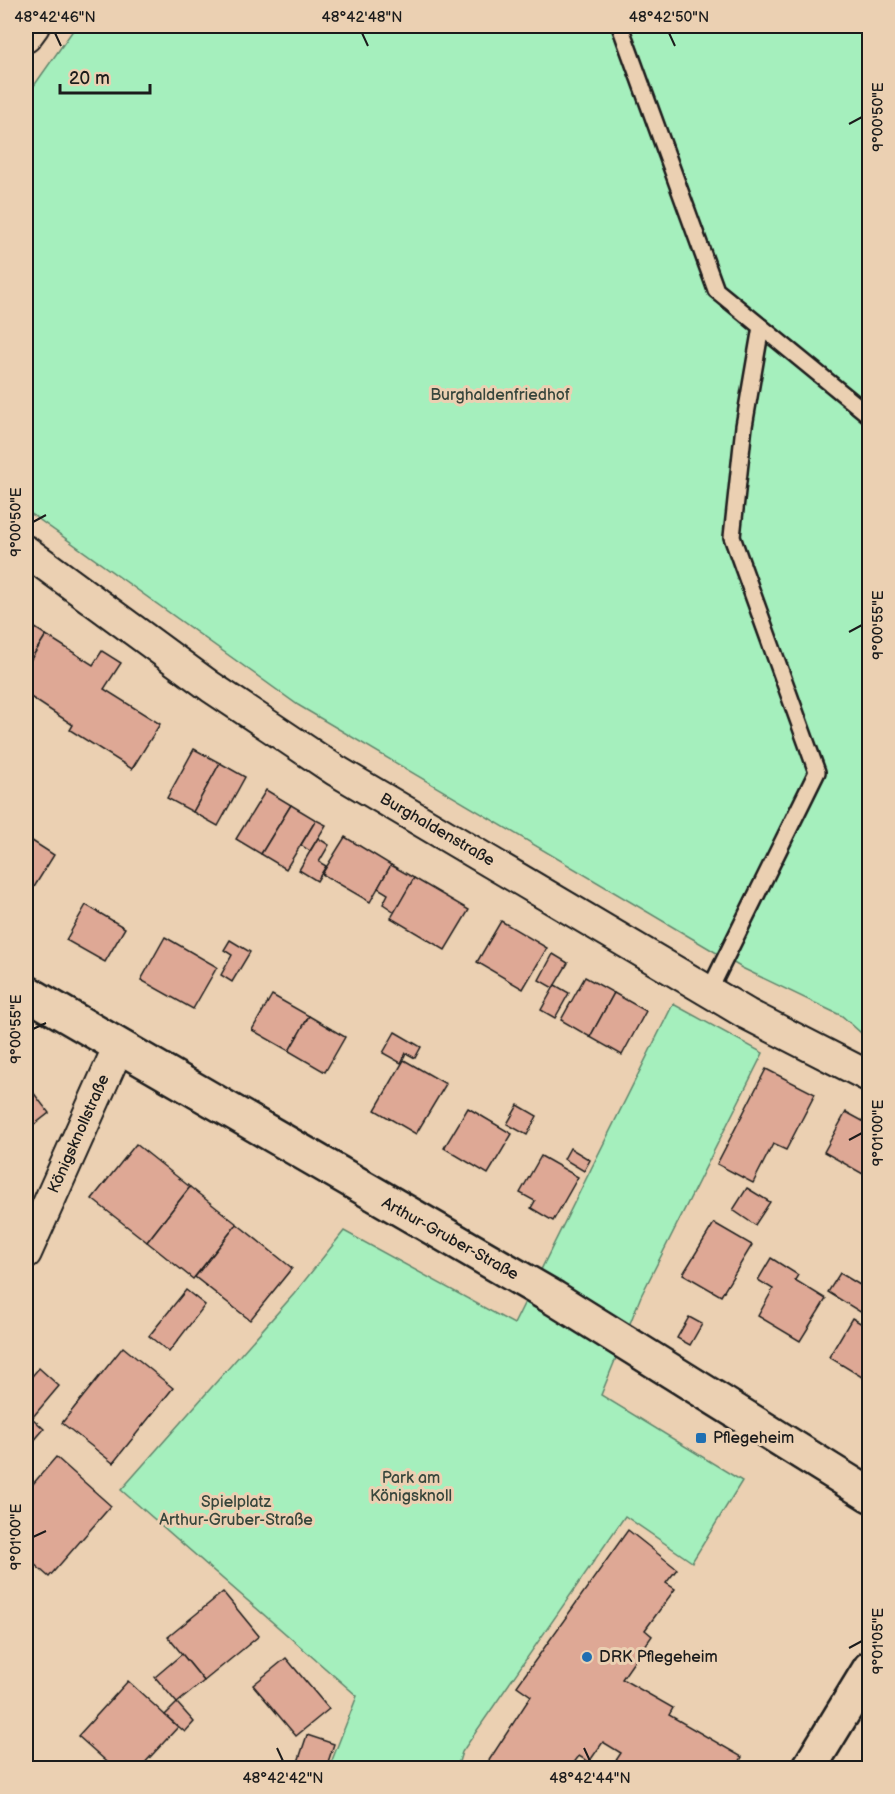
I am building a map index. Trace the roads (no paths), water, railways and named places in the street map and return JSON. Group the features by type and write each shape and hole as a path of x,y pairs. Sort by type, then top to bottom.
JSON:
{"street":[{"name":"Burghaldenstraße","path":"26,551 211,687 335,771 747,1014 870,1077"},
{"name":"Arthur-Gruber-Straße","path":"26,992 118,1048 554,1298 870,1496"},
{"name":"Königsknollstraße","path":"26,1253 118,1048"},
{"path":"809,1768 870,1668"}],"lane":[{"path":"620,26 716,290 870,416"},
{"path":"713,983 817,772 732,537 744,426 761,327"}],"place":[{"name":"Pflegeheim","path":"701,1438"},
{"name":"DRK Pflegeheim","path":"587,1657"}],"park label":[{"name":"Burghaldenfriedhof","path":"500,395"},
{"name":"Park am Königsknoll","path":"411,1487"},
{"name":"Spielplatz Arthur-Gruber-Straße","path":"236,1511"}]}
